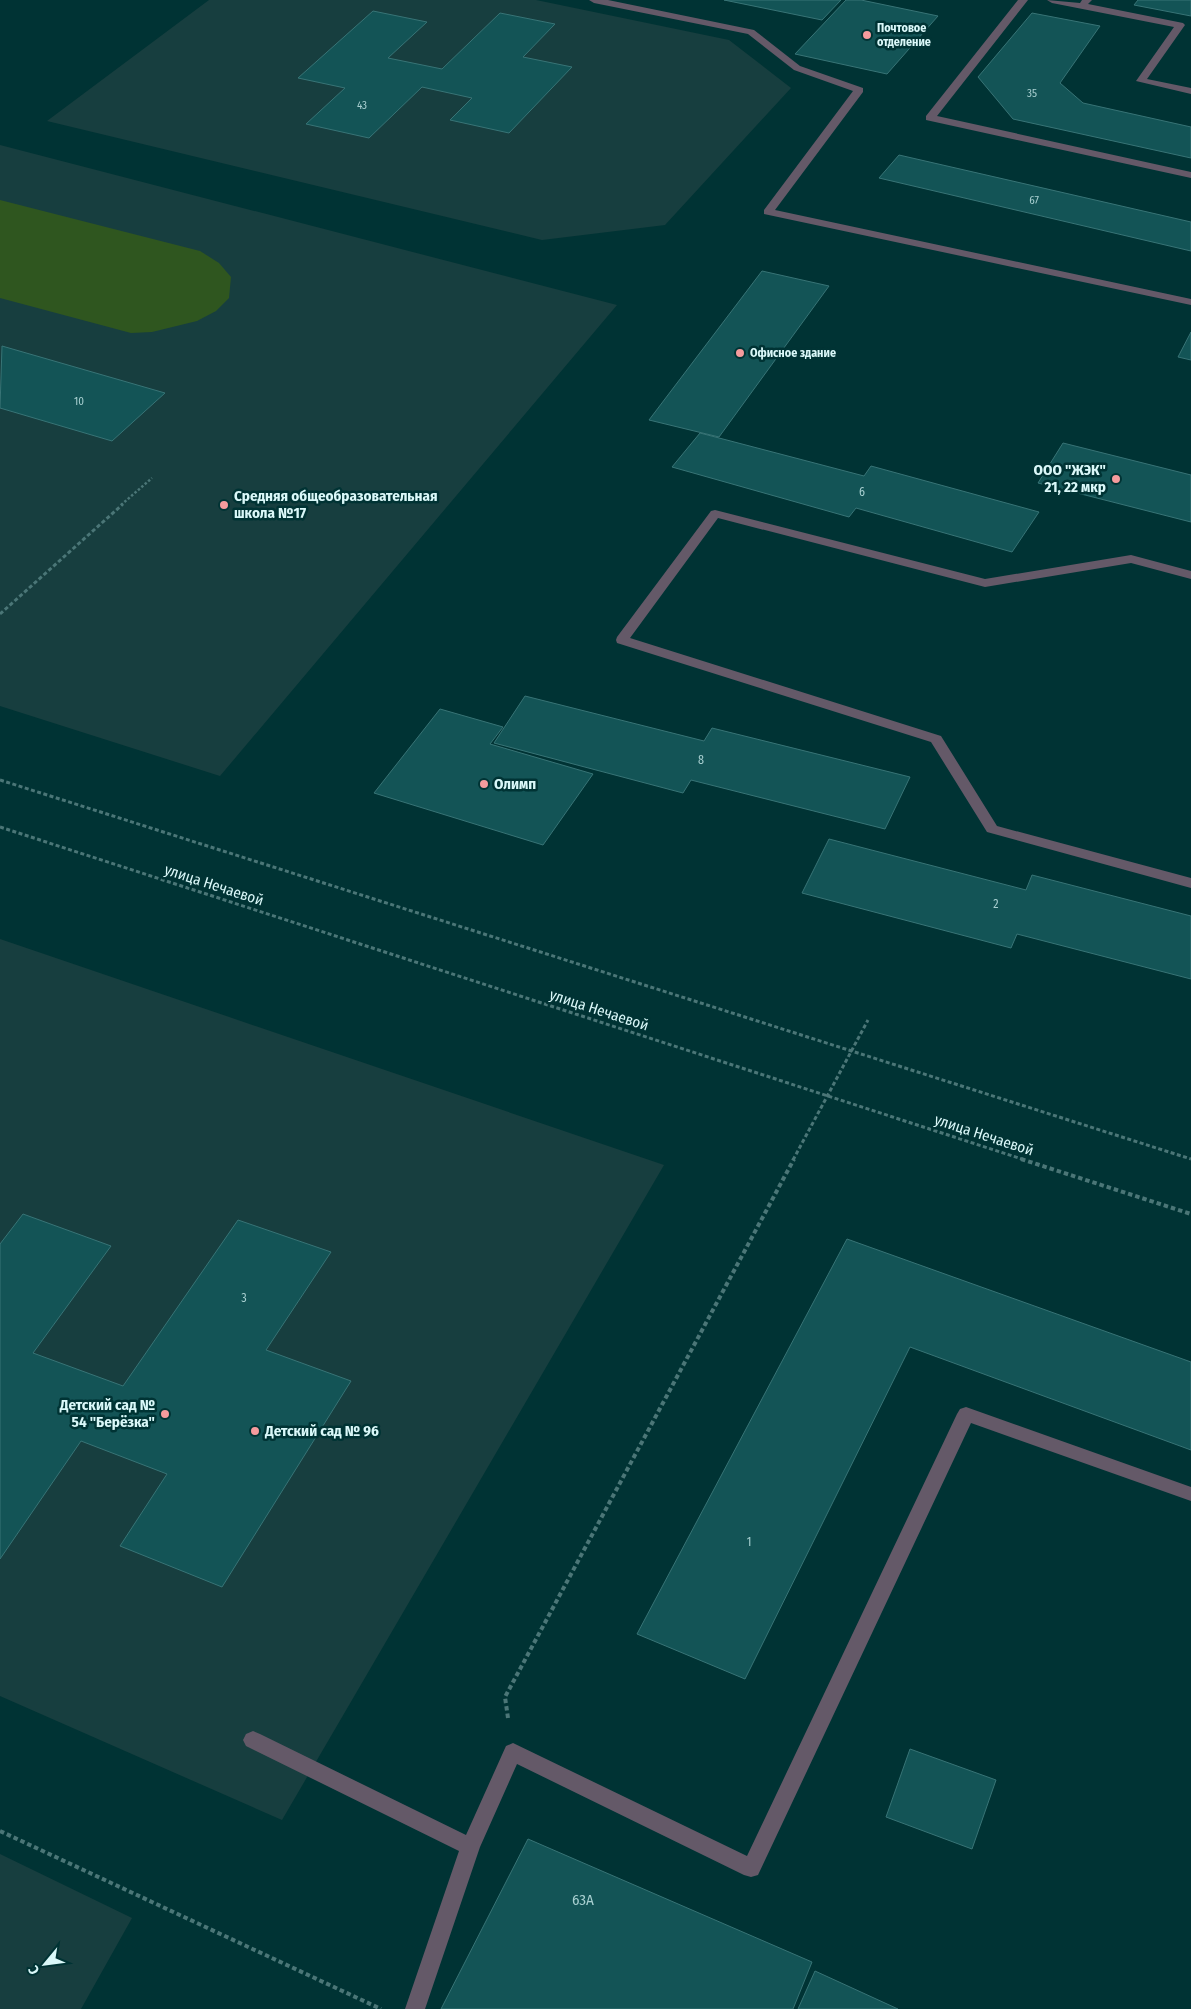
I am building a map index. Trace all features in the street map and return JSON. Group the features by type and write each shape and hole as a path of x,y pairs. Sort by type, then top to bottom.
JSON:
{"lane":[{"path":"594,0 751,32 797,68 859,90 768,212 1191,302"},
{"path":"1023,0 930,118 1191,175"},
{"path":"1052,0 1084,3 1191,27"},
{"path":"1180,25 1141,81 1191,92"},
{"path":"1191,575 1131,559 985,583 715,514 622,640 936,740 992,829 1191,883"},
{"path":"415,2009 470,1847 513,1752 751,1868 966,1414 1191,1494"},
{"path":"253,1740 470,1847"}],"path":[{"path":"0,614 152,478"},
{"path":"0,780 1191,1159"},
{"name":"улица Нечаевой","path":"0,827 1191,1214"},
{"path":"513,1752 505,1697 868,1020"},
{"path":"0,1831 382,2009"}],"shaded area":[{"path":"209,0 536,0 729,40 791,88 665,225 542,240 47,121"},
{"name":"Средняя общеобразовательная школа №17","path":"0,145 617,305 220,776 0,706"},
{"name":"Детский сад № 96","path":"0,939 664,1165 282,1820 0,1696"},
{"path":"0,1854 132,1918 81,2009 0,2009"}],"green space":[{"path":"0,200 200,251 219,263 231,277 229,298 216,311 197,321 152,332 131,333 0,298"}],"building":[{"path":"724,0 841,0 822,20"},
{"name":"Почтовое отделение","path":"846,0 861,0 938,16 887,74 795,54"},
{"path":"1138,0 1191,0 1191,16 1134,5"},
{"path":"373,11 427,22 388,58 442,69 500,13 555,24 523,57 572,67 509,133 450,120 472,98 422,87 369,138 306,124 345,88 298,78"},
{"path":"1032,13 1100,26 1060,83 1083,103 1191,127 1191,158 1013,119 978,77"},
{"path":"899,155 1191,222 1191,251 879,178"},
{"name":"Офисное здание","path":"762,271 829,286 719,437 649,420"},
{"path":"1191,332 1191,360 1178,357"},
{"path":"2,346 165,393 112,441 0,408"},
{"path":"700,433 864,476 871,466 1039,512 1012,552 856,508 849,517 672,467"},
{"name":"ООО \"ЖЭК\" 21, 22 мкр","path":"1063,443 1191,475 1191,522 1038,483"},
{"path":"525,696 704,741 712,728 910,777 885,829 691,780 683,793 494,743"},
{"name":"Олимп","path":"440,709 503,727 490,744 593,774 543,845 374,793"},
{"path":"829,839 1026,890 1032,875 1191,916 1191,979 1017,934 1011,948 802,893"},
{"name":"Детский сад № 54 \"Берёзка\"","path":"23,1214 111,1246 33,1353 123,1386 238,1220 331,1252 266,1350 351,1381 222,1587 120,1546 167,1474 81,1441 0,1559 0,1244"},
{"path":"847,1239 1191,1362 1191,1450 910,1347 745,1679 637,1634"},
{"path":"910,1749 996,1780 972,1849 886,1817"},
{"path":"528,1839 812,1962 793,2009 441,2009"},
{"path":"815,1971 898,2009 798,2009"}],"place":[{"name":"Почтовое отделение","path":"867,35"},
{"name":"Офисное здание","path":"740,353"},
{"name":"ООО \"ЖЭК\" 21, 22 мкр","path":"1116,479"},
{"name":"Средняя общеобразовательная школа №17","path":"224,505"},
{"name":"Олимп","path":"484,784"},
{"name":"Детский сад № 54 \"Берёзка\"","path":"165,1414"},
{"name":"Детский сад № 96","path":"255,1431"}]}
